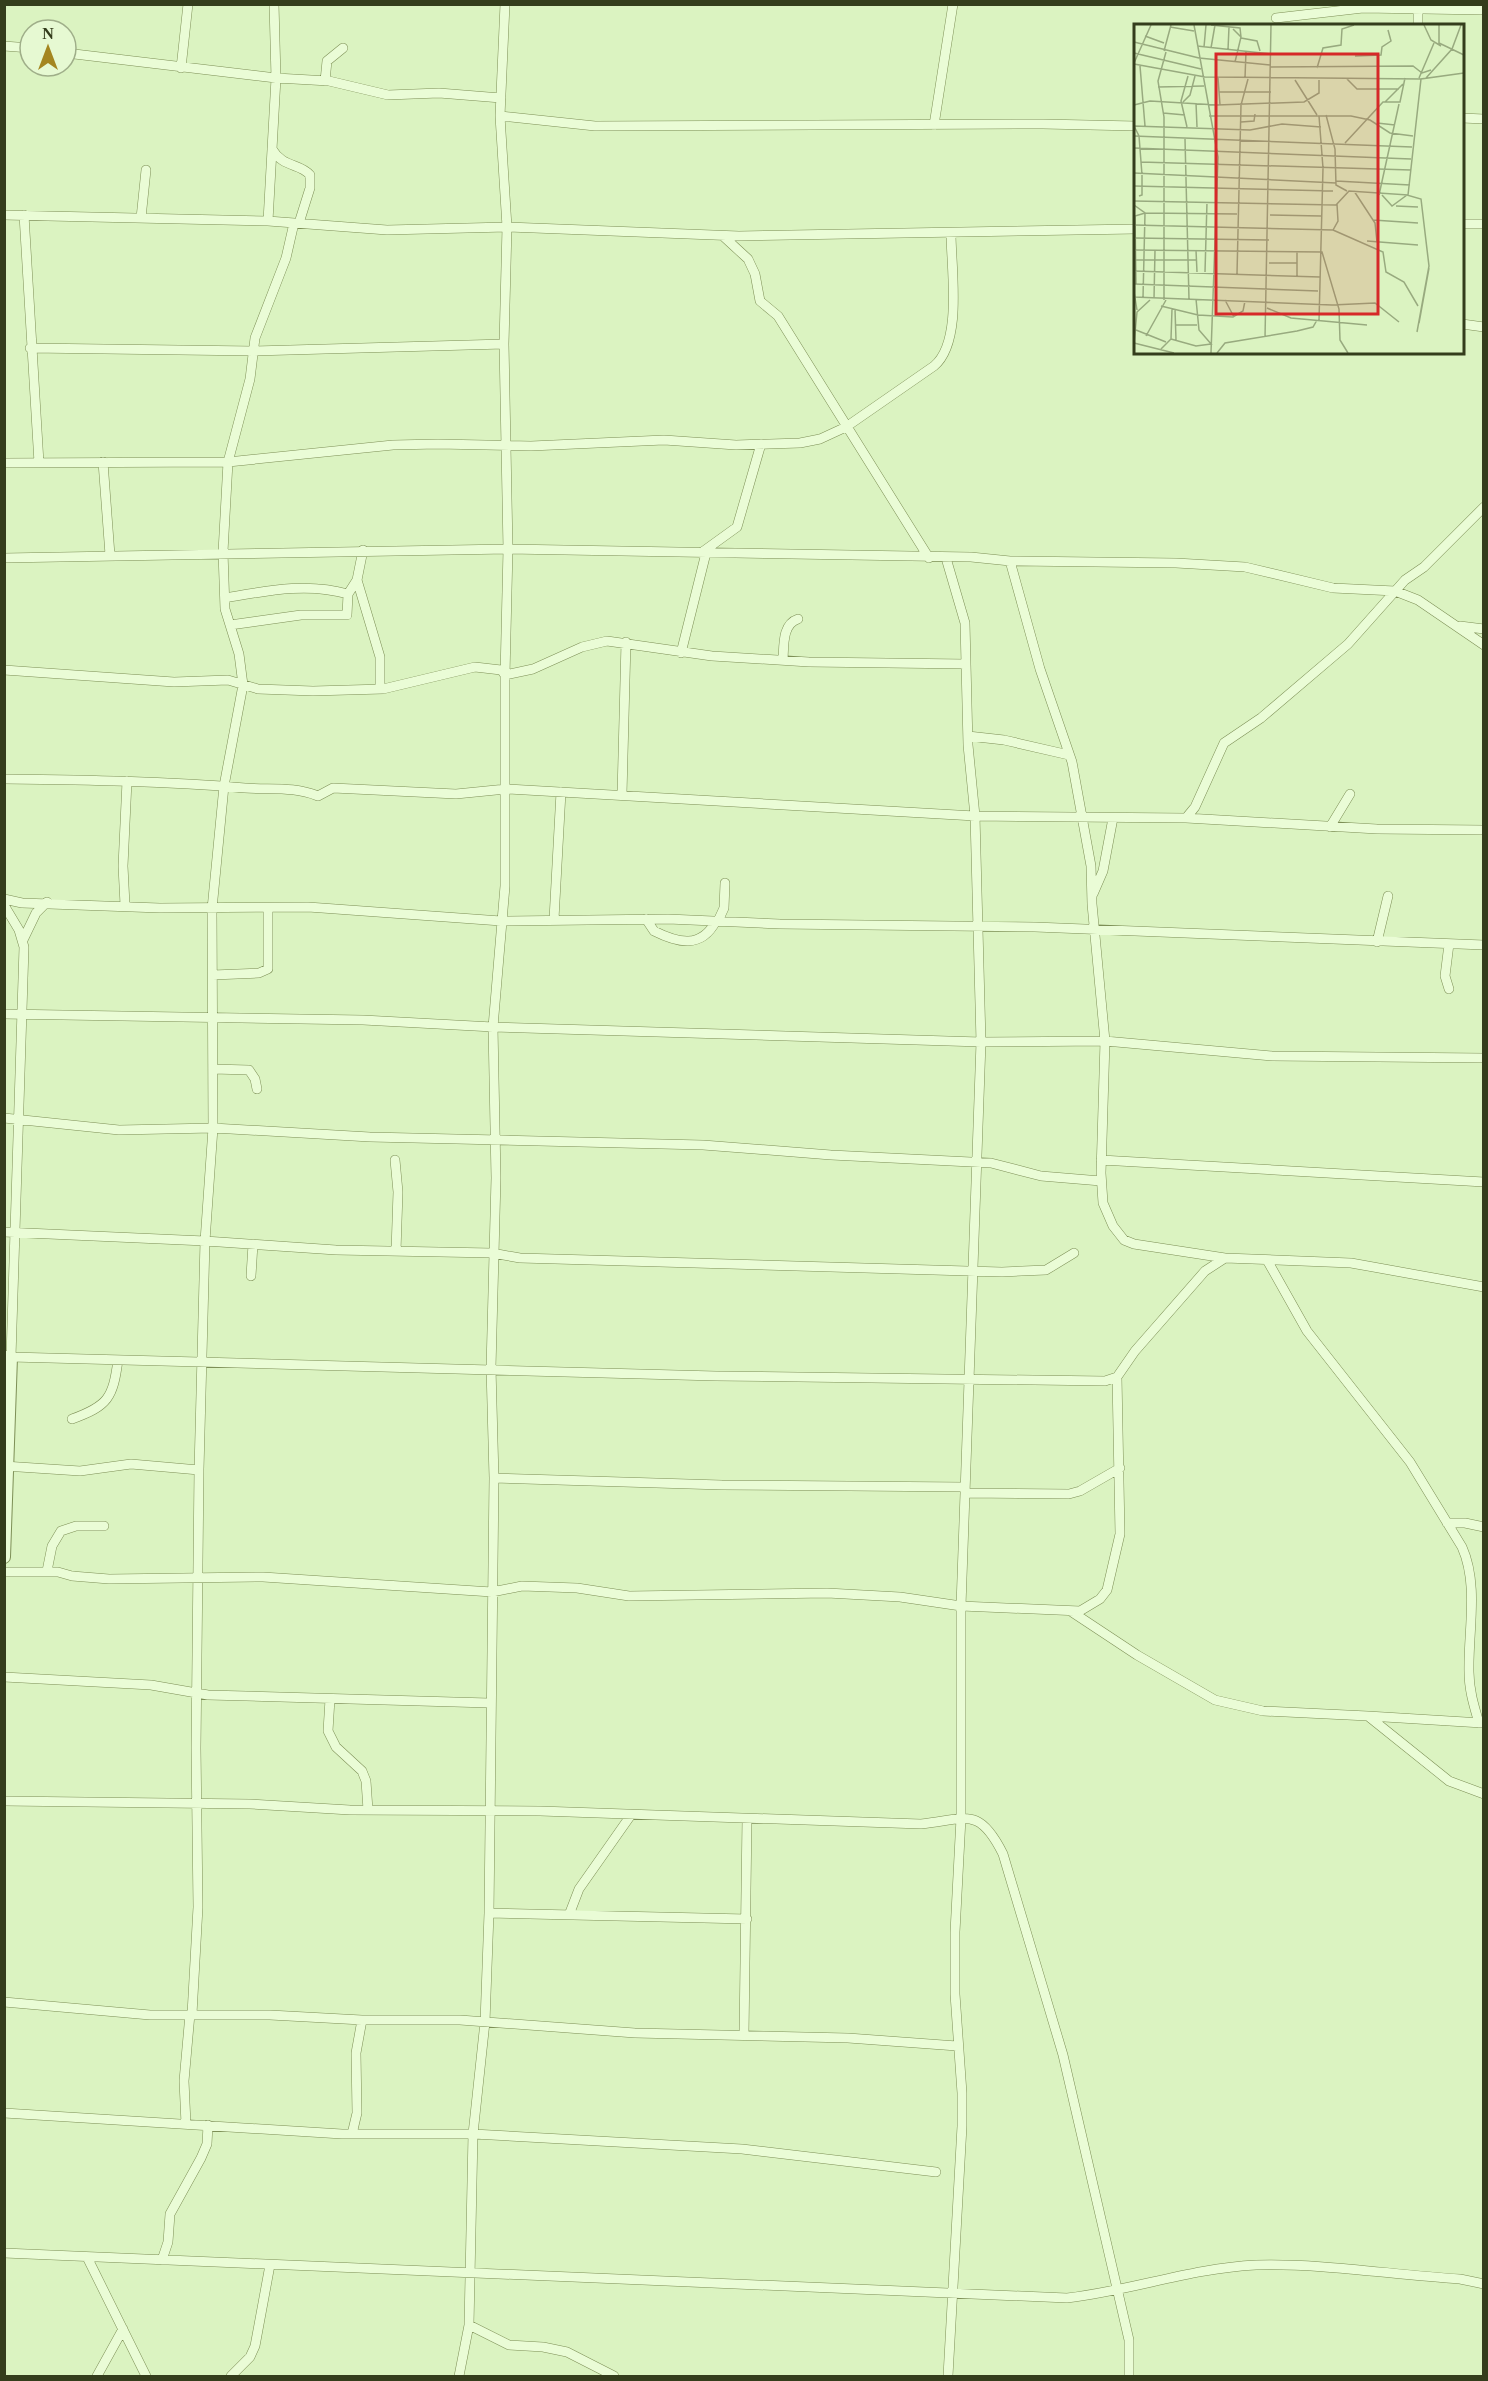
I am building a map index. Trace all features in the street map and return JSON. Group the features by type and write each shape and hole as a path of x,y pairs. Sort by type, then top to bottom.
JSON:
{"street":[{"path":"181,68 188,4"},
{"path":"268,221 276,78 274,4"},
{"path":"459,2376 469,2325 473,2134 485,2022 489,1913 489,1703 494,1478 491,1368 492,1253 496,1140 493,1027 505,886 505,675 508,549 508,444 504,344 507,227 500,116 504,4"},
{"path":"934,125 953,4"},
{"path":"1276,18 1363,8 1484,10"},
{"path":"1418,8 1418,24"},
{"path":"325,81 327,62 343,48"},
{"path":"78,54 181,68 325,81 388,95 439,93 501,98"},
{"path":"500,116 595,126 1134,126"},
{"path":"1464,118 1484,119"},
{"path":"186,2124 184,2081 198,1906 196,1804 198,1578 205,1241 213,1128 212,909 224,786 243,685 239,654 225,598 223,552 228,462 258,325 286,258 296,223 310,188 310,175 305,170 288,166 272,149"},
{"path":"141,218 146,170"},
{"path":"4,215 268,221 387,230 507,227 723,236 1134,230"},
{"path":"24,215 30,348 39,463"},
{"path":"1464,224 1484,224"},
{"path":"4,463 228,462 393,446 508,444 531,446 664,440 761,444 810,441 846,427 934,366 946,354 952,314 951,233"},
{"path":"723,236 748,259 755,274 760,301 778,316 930,558"},
{"path":"1464,324 1484,327"},
{"path":"30,348 254,351 504,344"},
{"path":"681,653 704,553 737,527 761,444"},
{"path":"103,462 110,555"},
{"path":"1186,818 1195,807 1224,742 1261,718 1348,644 1395,591 1424,567 1484,507"},
{"path":"4,558 223,552 508,549 1176,563 1245,567 1333,588 1395,591 1418,600 1484,645"},
{"path":"230,625 301,615 347,615 348,594 357,580 363,550"},
{"path":"946,558 964,615 968,736 975,816 981,1042 971,1271 970,1378 961,1606 962,1818 955,1932 957,2046 962,2093 962,2126 948,2376"},
{"path":"1010,561 1040,669 1072,762 1092,866 1092,896 1106,1041 1101,1181 1107,1215 1124,1240 1134,1244 1225,1258 1351,1263 1484,1287"},
{"path":"357,580 380,657 380,689"},
{"path":"225,598 270,590 316,587 348,594"},
{"path":"783,660 787,629 789,624 798,619"},
{"path":"1460,627 1484,629"},
{"path":"505,675 533,669 598,642 626,642 681,653 783,660 966,664"},
{"path":"622,795 626,642"},
{"path":"4,670 174,682 228,680 258,689 279,690 380,689 475,667 501,670 505,675"},
{"path":"968,736 1004,740 1069,755"},
{"path":"4,779 299,788 318,796 333,788 456,794 506,789 777,807 975,816 1186,818 1330,827 1484,830"},
{"path":"125,905 123,866 127,781"},
{"path":"554,919 561,792"},
{"path":"1330,827 1350,794"},
{"path":"1092,896 1103,871 1113,818"},
{"path":"646,919 654,931 690,941 704,937 724,908 725,883"},
{"path":"1377,942 1388,896"},
{"path":"4,899 212,909 308,907 501,921 646,919 977,926 1484,945"},
{"path":"4,1557 10,1233 20,1119 23,940 36,913 47,902"},
{"path":"4,905 23,940"},
{"path":"213,975 259,973 268,969 268,908"},
{"path":"1449,944 1445,976 1449,989"},
{"path":"4,1014 363,1020 493,1027 981,1042 1106,1041 1272,1056 1484,1058"},
{"path":"213,1069 249,1070 257,1089"},
{"path":"4,1118 119,1130 213,1128 370,1137 703,1145 996,1164 1041,1176 1101,1181"},
{"path":"395,1160 398,1192 396,1251"},
{"path":"1101,1160 1484,1182"},
{"path":"10,1233 396,1251 492,1253 520,1258 971,1271 1046,1270 1074,1252"},
{"path":"251,1276 253,1244"},
{"path":"4,1572 47,1571 109,1580 272,1578 377,1587 492,1592 522,1586 577,1588 616,1596 827,1593 900,1597 961,1606 1072,1612 1092,1606 1107,1590 1120,1534 1117,1377 1135,1351 1205,1271 1225,1258"},
{"path":"1072,1612 1137,1655 1215,1700 1263,1711 1481,1723 1472,1697 1469,1674 1469,1562 1410,1462 1307,1331 1267,1260"},
{"path":"8,1357 491,1368 716,1376 1100,1381 1117,1377"},
{"path":"72,1419 98,1409 109,1398 114,1388 118,1360"},
{"path":"5,1466 80,1471 131,1464 200,1470"},
{"path":"494,1478 1069,1494 1087,1487 1120,1468"},
{"path":"1448,1523 1465,1523 1484,1527"},
{"path":"47,1571 52,1546 61,1531 76,1526 104,1526"},
{"path":"4,1677 151,1685 197,1693 489,1703"},
{"path":"330,1699 327,1724 331,1740 362,1771 366,1781 369,1810"},
{"path":"1368,1716 1449,1781 1484,1794"},
{"path":"4,1801 369,1810 489,1810 747,1819 827,1819 921,1824 962,1818 978,1820 985,1825 1003,1854 1063,2055 1115,2290 1129,2340 1129,2376"},
{"path":"569,1915 579,1889 631,1815"},
{"path":"744,2034 747,1819"},
{"path":"489,1913 747,1919"},
{"path":"4,2002 150,2015 314,2016 362,2020 485,2022 635,2033 744,2034 957,2046"},
{"path":"352,2134 357,2113 356,2053 362,2020"},
{"path":"4,2113 352,2134 473,2134 742,2149 936,2172"},
{"path":"162,2260 168,2242 170,2214 207,2144 208,2125"},
{"path":"4,2253 951,2295 1067,2298 1201,2272 1255,2265 1460,2279 1484,2284"},
{"path":"87,2257 146,2376"},
{"path":"231,2376 250,2357 255,2346 270,2265"},
{"path":"469,2325 509,2345 543,2347 567,2352 614,2376"},
{"path":"97,2376 123,2329"}]}
